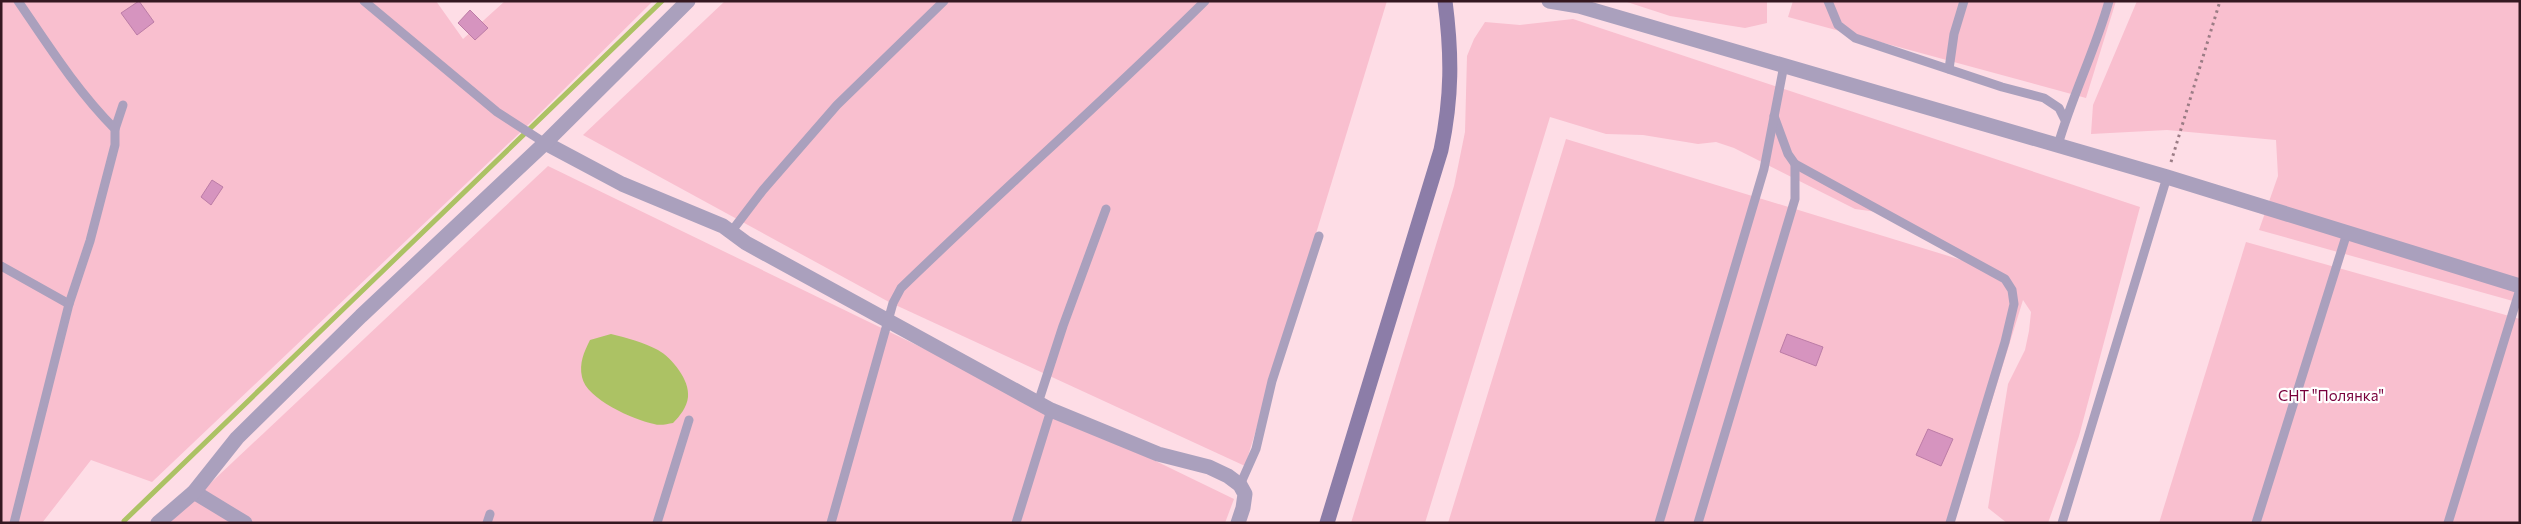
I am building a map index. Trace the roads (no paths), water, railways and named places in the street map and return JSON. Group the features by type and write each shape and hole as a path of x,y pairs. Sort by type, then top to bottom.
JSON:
{"street":[{"path":"158,523 194,492 236,438 541,140 688,1"},
{"path":"1328,523 1441,150 1448,114 1452,63 1445,1"},
{"path":"1549,1 1579,6 2167,177 2520,288"},
{"path":"541,140 622,184 723,226 746,243 1044,407 1158,454 1209,467 1228,476 1240,485 1244,494 1243,508 1238,523"},
{"path":"194,492 245,523"}],"lane":[{"path":"18,1 71,78 96,110 115,129"},
{"path":"364,1 497,112 541,140"},
{"path":"732,232 763,190 837,105 944,1"},
{"path":"831,523 893,303 901,288 984,207 1135,70 1205,1"},
{"path":"1828,1 1838,25 1855,38 2044,98 2059,108 2065,120"},
{"path":"1949,69 1954,34 1964,1"},
{"path":"2058,146 2065,120 2084,75 2109,1"},
{"path":"1659,523 1764,170 1784,66"},
{"path":"14,523 69,304 90,240 115,145 115,129 123,105"},
{"path":"1774,116 1788,154 1795,164 2005,279 2012,290 2014,304 2005,342 1950,523"},
{"path":"1698,523 1795,199 1795,164"},
{"path":"2062,523 2167,177"},
{"path":"1016,523 1063,326 1106,208"},
{"path":"2256,523 2346,233"},
{"path":"1240,485 1256,449 1272,381 1319,236"},
{"path":"1,266 69,304"},
{"path":"2448,523 2520,288"},
{"path":"657,523 688,420"}],"waterway":[{"path":"124,521 662,1"}],"park label":[{"name":"СНТ \"Полянка\"","path":"2331,396"}]}
